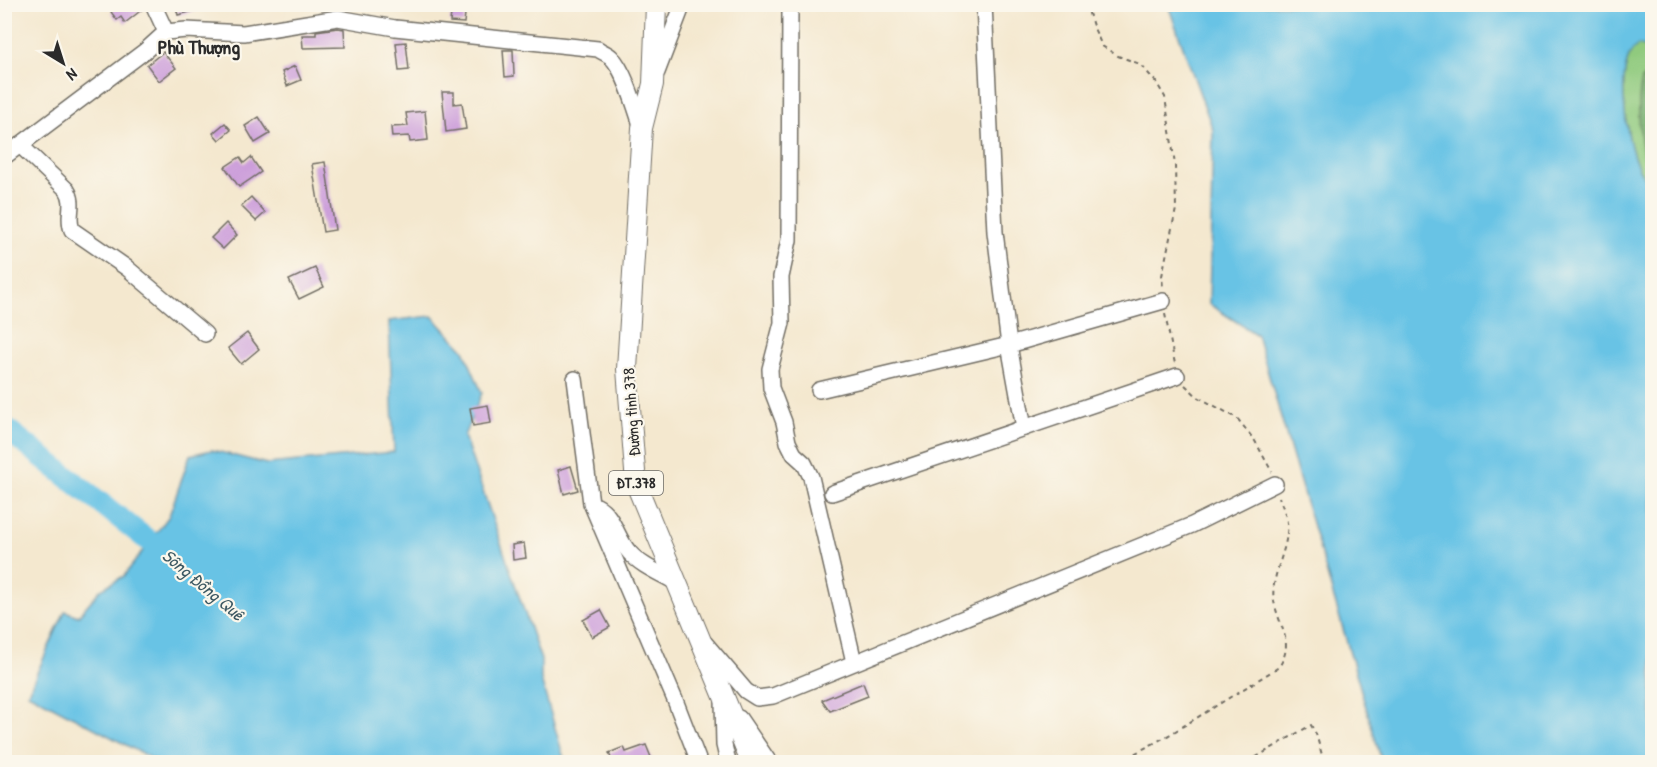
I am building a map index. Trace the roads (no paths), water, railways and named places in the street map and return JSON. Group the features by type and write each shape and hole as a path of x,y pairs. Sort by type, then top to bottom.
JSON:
{"main road":[{"name":"ĐT.378","path":"642,128 653,84 656,4"},
{"name":"Đường tỉnh 378","path":"642,128 627,369 636,484 751,762"}],"street":[{"path":"153,4 166,32"},
{"path":"338,18 346,4"},
{"path":"653,84 683,4"},
{"path":"790,4 789,240 781,277 782,323 770,369 771,388 784,422 788,442 794,454 804,462 811,477 854,662"},
{"path":"984,4 994,232 1009,345 1024,428"},
{"path":"4,156 145,51 166,32 186,30 244,33 338,18 395,28 598,49 611,57 629,88 642,128"},
{"path":"20,145 71,196 69,224 72,230 127,268 206,334"},
{"path":"819,390 1009,345 1163,301"},
{"path":"832,493 1177,376"},
{"path":"575,379 591,504 675,700 699,762"},
{"path":"699,636 746,691 757,698 773,696 1192,525 1275,484"},
{"path":"591,504 600,507 605,513 627,551 634,558 677,583"},
{"path":"722,693 724,745 728,762"},
{"path":"722,693 769,762"}],"water":[{"path":"1168,5 1652,5 1652,49 1638,45 1630,54 1626,68 1624,103 1629,140 1634,156 1641,172 1652,186 1652,762 1382,762 1257,335 1209,304 1213,130"},
{"path":"432,316 464,350 482,393 464,436 541,660 541,680 565,762 158,762 28,693 65,611 78,616 101,589 124,576 169,516 190,455 212,450 267,464 394,452 389,321"}],"waterway":[{"name":"Sông Đồng Quê","path":"4,427 173,560"}],"district":[{"name":"Phù Thượng","path":"199,47"}]}
